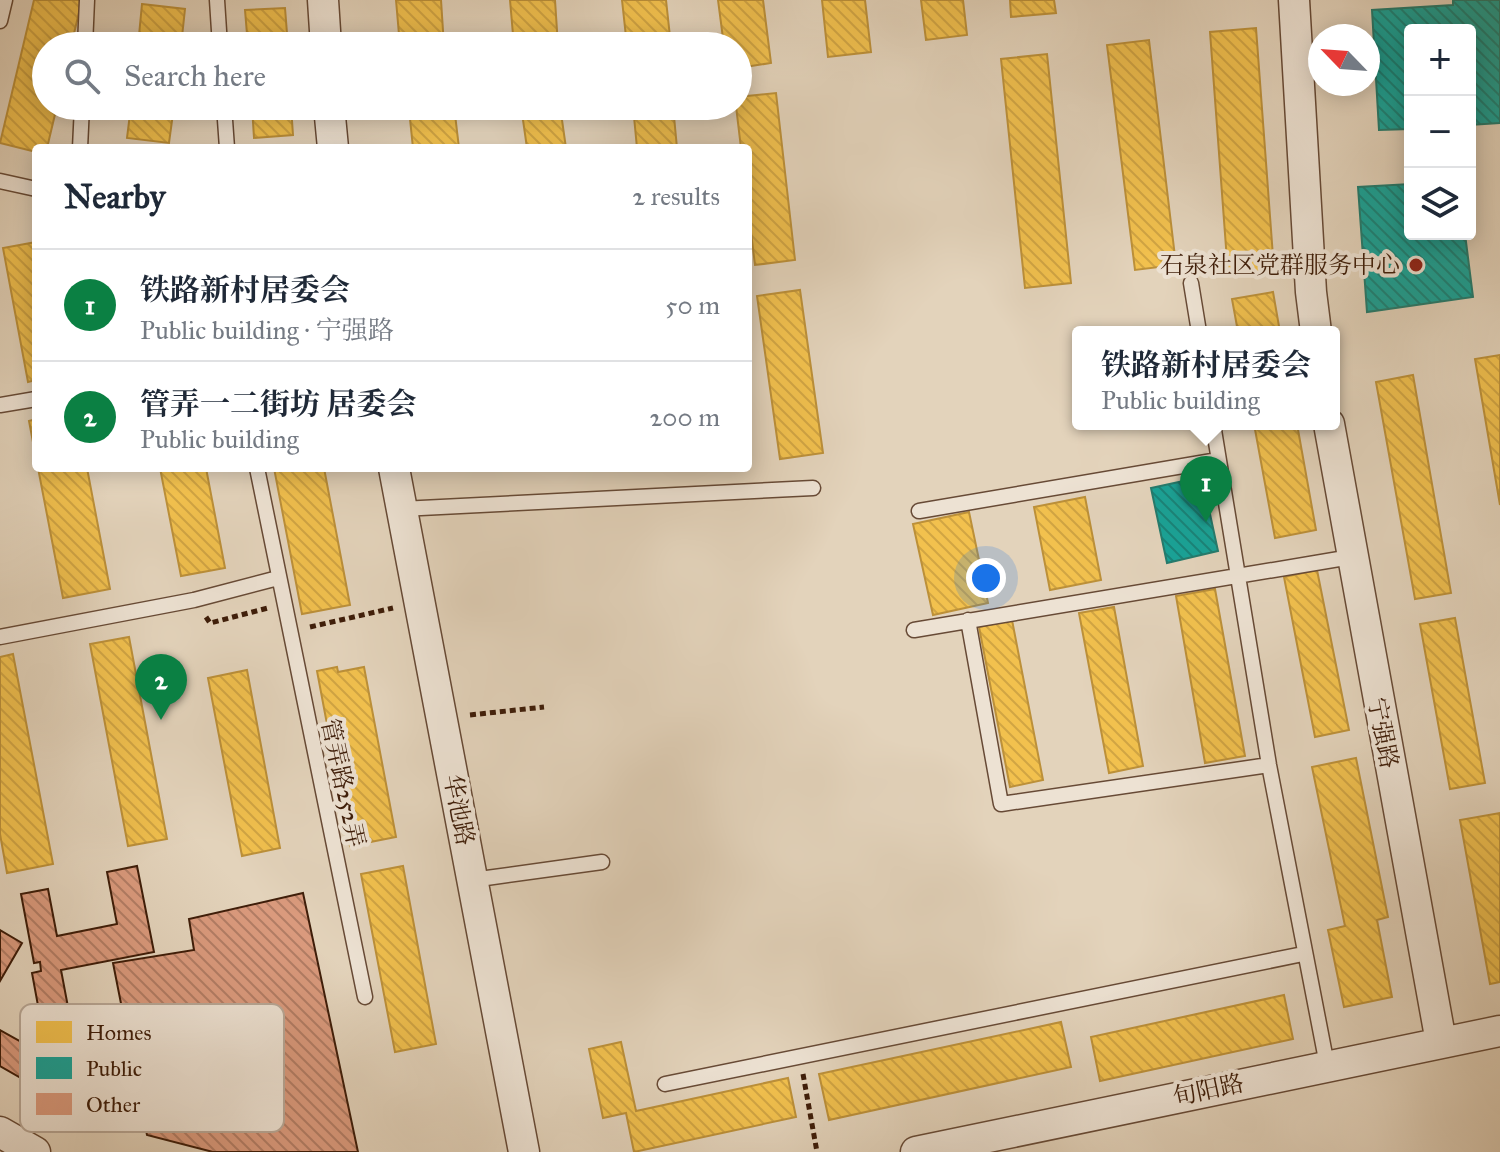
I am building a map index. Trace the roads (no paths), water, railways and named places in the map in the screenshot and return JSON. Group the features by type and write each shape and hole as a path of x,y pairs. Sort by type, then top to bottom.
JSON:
{"street":[{"path":"323,0 325,32"},
{"path":"1294,0 1315,326"},
{"path":"330,120 332,144"},
{"name":"宁强路","path":"1330,430 1441,1042"},
{"name":"华池路","path":"395,472 524,1152"},
{"name":"旬阳路","path":"916,1152 1500,1031"},
{"path":"0,1132 35,1152"}],"lane":[{"path":"0,21 5,0"},
{"path":"86,32 87,0"},
{"path":"217,0 219,32"},
{"path":"80,144 81,120"},
{"path":"225,120 227,144"},
{"path":"0,181 32,188"},
{"path":"1191,283 1198,326"},
{"path":"0,405 32,400"},
{"path":"1214,430 1269,765 1303,954 1327,1065"},
{"path":"919,511 1218,460"},
{"name":"管弄路252弄","path":"258,472 365,997"},
{"path":"401,509 813,488"},
{"path":"914,630 1351,557"},
{"path":"0,637 180,603 278,578"},
{"path":"968,620 1001,804 1269,765"},
{"path":"472,880 602,862"},
{"path":"665,1084 801,1059 1303,954"}],"place":[{"name":"石泉社区党群服务中心","path":"1416,265"},
{"name":"铁路新村居委会","path":"1206,522"},
{"name":"管弄一二街坊 居委会","path":"161,720"}]}
